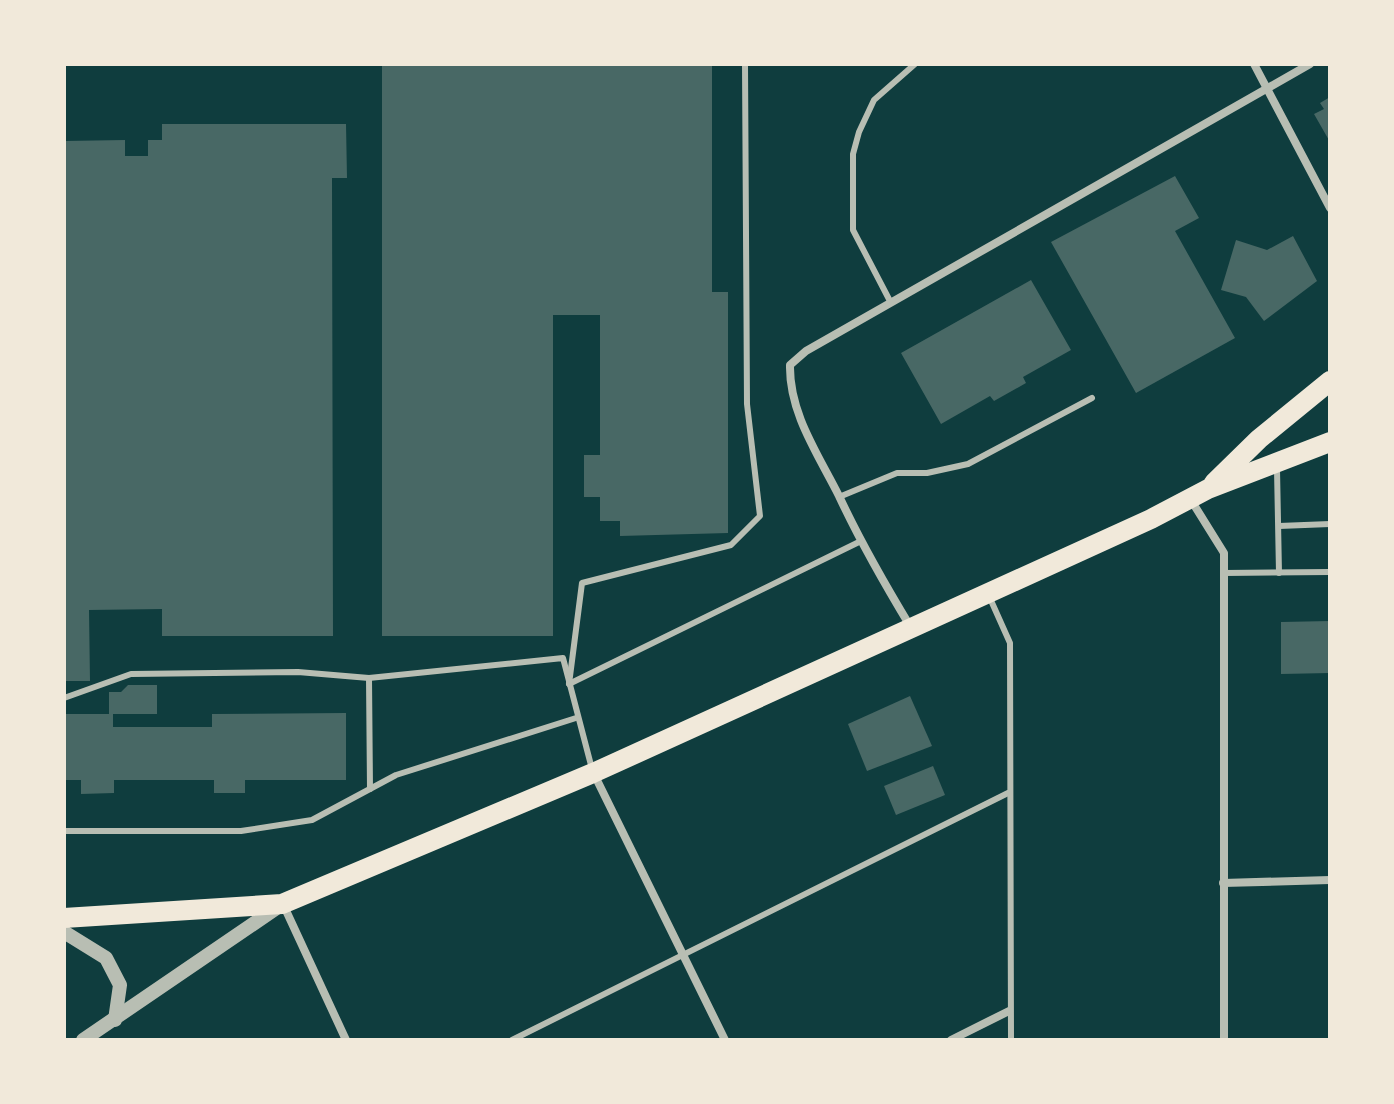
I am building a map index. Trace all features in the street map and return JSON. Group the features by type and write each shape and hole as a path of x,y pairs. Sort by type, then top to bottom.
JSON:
{"main road":[{"path":"1199,494 1259,439 1330,381"},
{"path":"64,918 282,904 593,773 1199,494 1330,442"}],"street":[{"path":"1254,64 1330,208"},
{"path":"911,628 859,542 804,430 790,381 790,365 806,351 1310,64"},
{"path":"1199,494 1220,544 1224,573 1224,1040"},
{"path":"593,773 725,1040"},
{"path":"1223,883 1330,880"},
{"path":"83,1040 282,904 346,1040"},
{"path":"64,932 106,958 120,985 115,1020"},
{"path":"951,1040 1009,1011"}],"lane":[{"path":"569,684 582,583 731,545 760,516 747,404 745,64"},
{"path":"891,303 853,230 853,154 874,100 915,64"},
{"path":"839,497 897,473 927,473 968,464 1092,398"},
{"path":"1277,462 1279,573"},
{"path":"1279,526 1330,524"},
{"path":"569,684 859,542"},
{"path":"1224,573 1330,572"},
{"path":"988,593 1010,643 1011,1040"},
{"path":"64,698 131,674 298,672 369,678 563,658 576,718 593,773"},
{"path":"369,678 370,789"},
{"path":"64,831 241,831 312,820 396,775 576,718"},
{"path":"512,1040 1008,793"}],"building":[{"path":"382,64 712,64 712,292 728,292 728,533 620,536 620,521 600,521 600,497 584,497 584,455 600,455 600,315 553,315 553,636 382,636"},
{"path":"1330,97 1330,142 1314,114 1324,109 1320,103"},
{"path":"162,124 346,124 347,178 332,178 333,636 162,636 162,609 89,610 90,681 64,681 64,141 125,140 125,156 148,156 148,140 162,140"},
{"path":"1175,176 1199,218 1175,231 1235,338 1136,393 1051,242"},
{"path":"1293,236 1317,281 1264,321 1246,297 1221,290 1236,240 1267,250"},
{"path":"1031,280 1071,350 1023,377 1026,383 994,401 990,396 941,424 901,353"},
{"path":"1330,621 1330,673 1281,674 1281,622"},
{"path":"128,685 157,685 157,714 113,714 113,727 212,727 212,714 346,713 346,780 245,780 245,793 214,793 214,780 114,780 114,793 81,794 81,780 64,780 64,714 109,714 109,692 121,692"},
{"path":"910,696 932,746 867,771 848,724"},
{"path":"933,766 945,795 896,815 884,786"}]}
